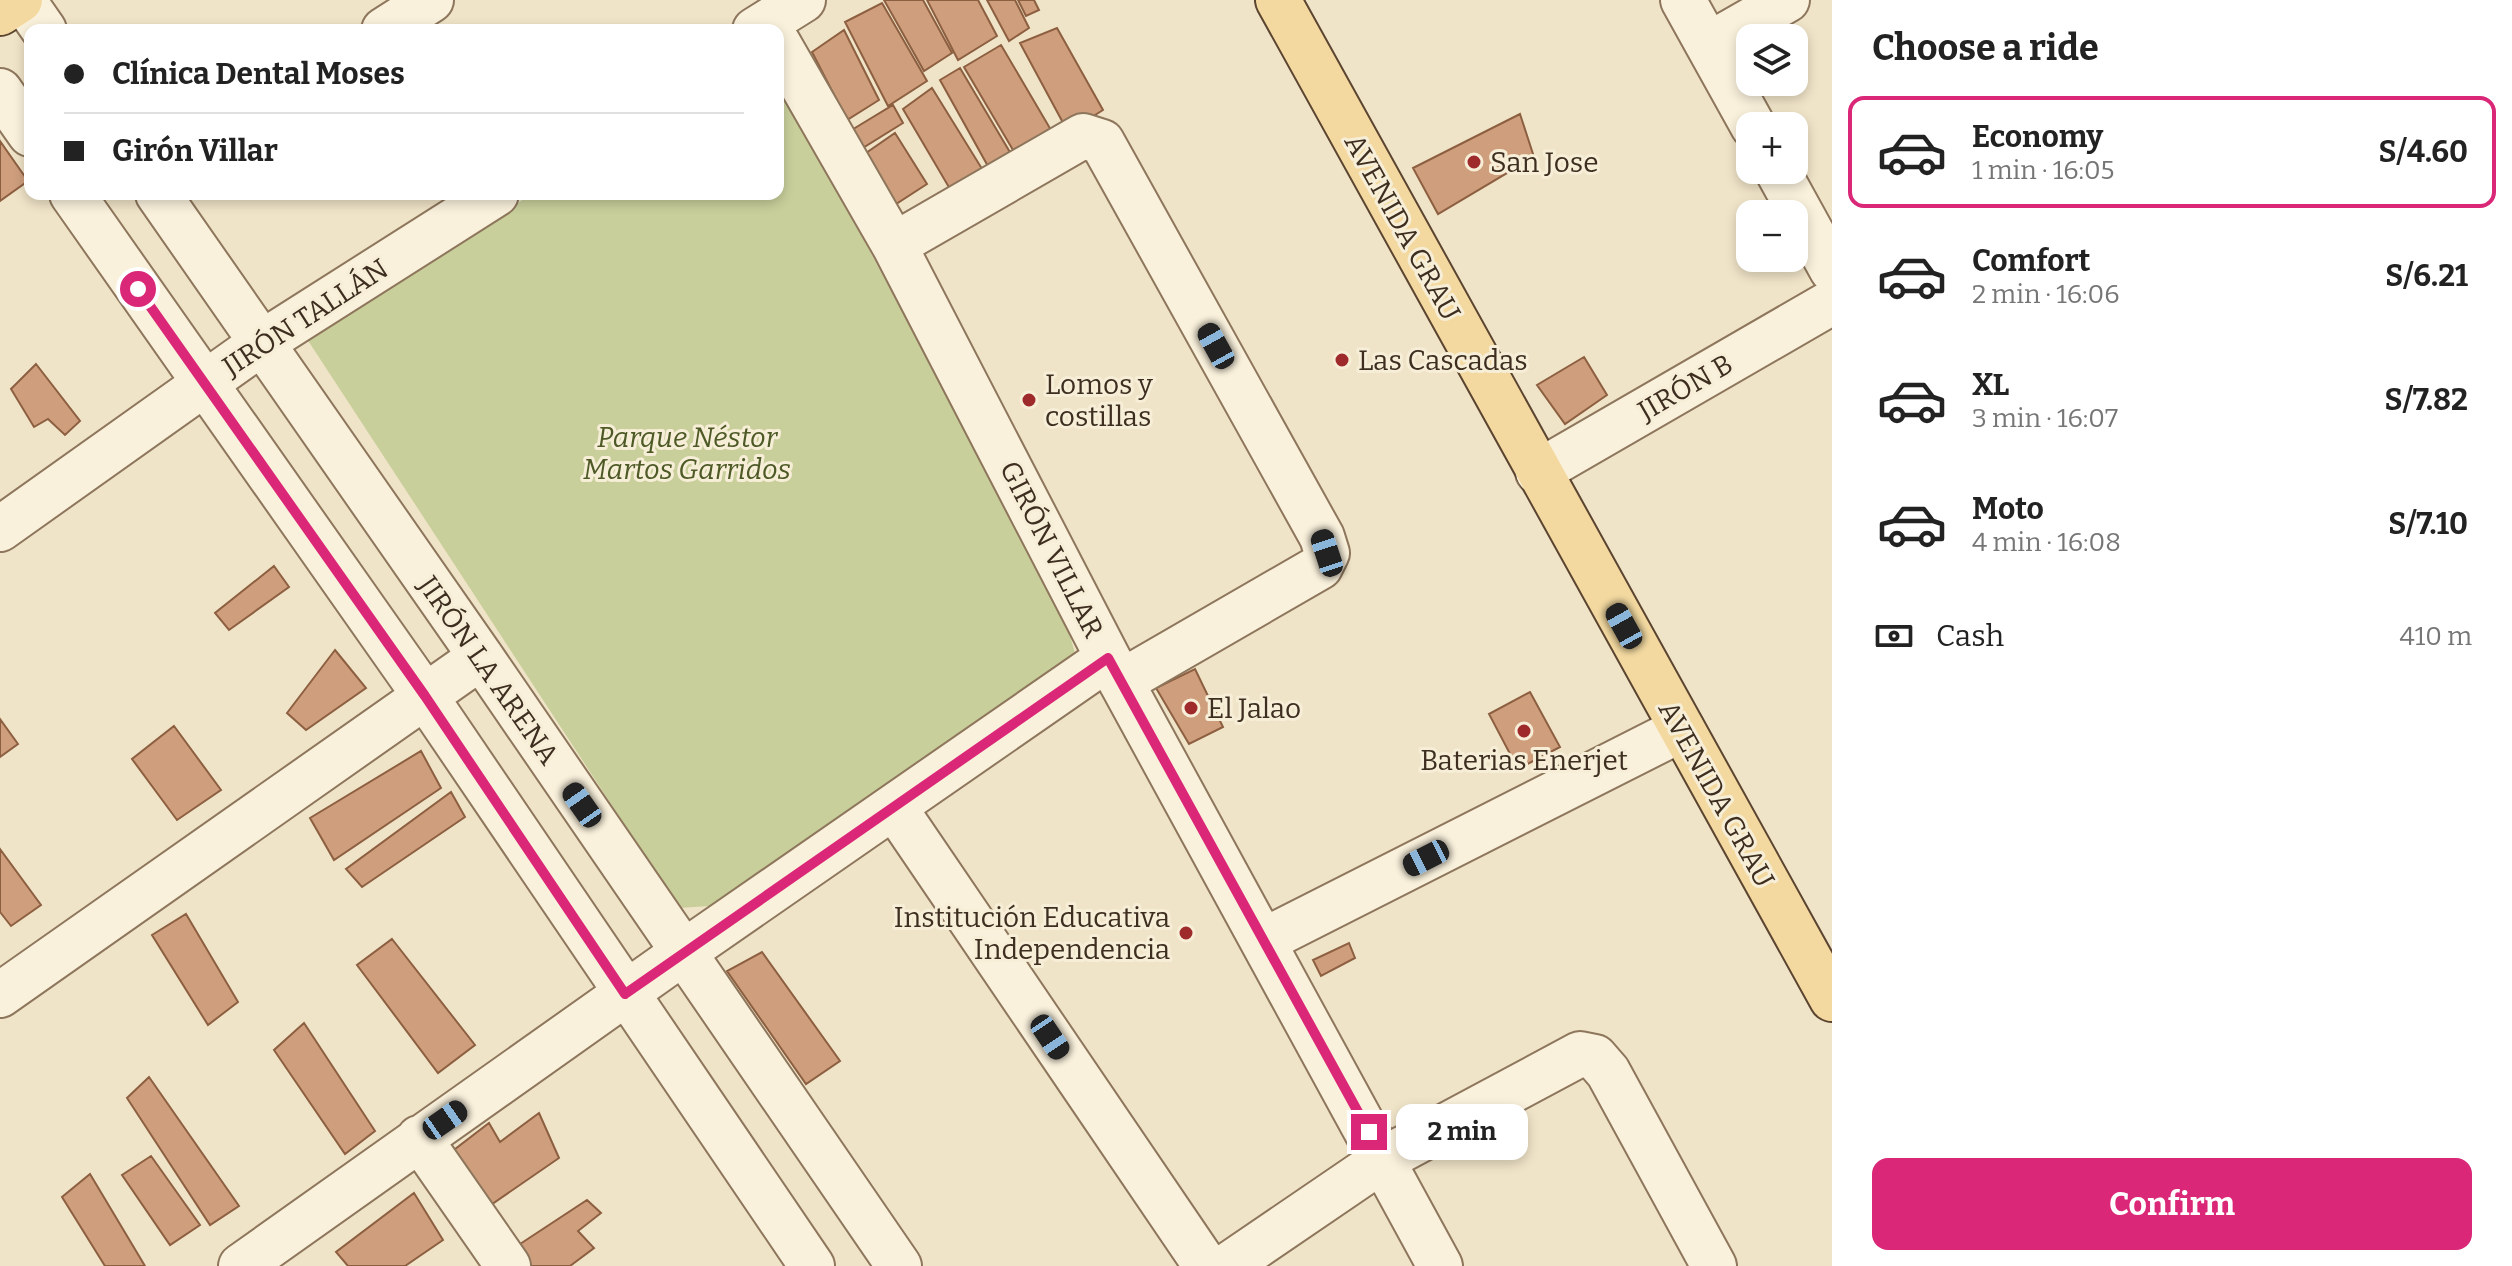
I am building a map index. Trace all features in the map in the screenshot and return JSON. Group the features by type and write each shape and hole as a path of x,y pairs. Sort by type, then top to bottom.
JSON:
{"main road":[{"path":"0,13 22,0"},
{"name":"AVENIDA GRAU","path":"1278,0 1832,999"}],"street":[{"path":"22,0 40,24"},
{"path":"393,24 431,0"},
{"path":"775,24 803,0"},
{"path":"1683,0 1745,112"},
{"path":"1708,45 1787,0"},
{"name":"GIRÓN VILLAR","path":"784,60 894,245 1115,670 1440,1266"},
{"path":"0,91 24,125"},
{"path":"250,1263 419,1138 894,807 1115,670 1320,567 1327,553 1322,537 1102,142 1083,136 894,245"},
{"path":"1785,184 1832,270"},
{"path":"76,200 425,696 812,1266"},
{"name":"JIRÓN LA ARENA","path":"162,200 899,1266"},
{"name":"JIRÓN TALLÁN","path":"0,529 263,342 487,200"},
{"name":"JIRÓN B","path":"1538,472 1832,302"},
{"path":"0,995 481,657"},
{"path":"1263,941 1682,729"},
{"path":"894,807 1206,1266"},
{"path":"1227,1266 1384,1159 1580,1054 1595,1057 1608,1072 1714,1266"},
{"path":"419,1138 508,1266"}],"green space":[{"name":"Parque Néstor Martos Garridos","path":"784,90 1065,618 1076,657 725,905 679,908 305,336 522,200 784,200"}],"building":[{"path":"884,0 923,0 952,53 924,71"},
{"path":"927,0 978,0 997,36 958,60"},
{"path":"987,0 1015,0 1029,28 1009,41"},
{"path":"1018,0 1034,0 1039,10 1026,16"},
{"path":"882,3 927,81 888,106 845,22"},
{"path":"1057,28 1103,110 1068,132 1020,43"},
{"path":"844,30 879,100 847,120 812,52"},
{"path":"1001,45 1051,130 1013,150 964,67"},
{"path":"960,68 1011,154 989,168 940,80"},
{"path":"932,88 984,172 950,189 903,109"},
{"path":"893,105 903,123 861,149 850,131"},
{"name":"San Jose","path":"1520,114 1534,157 1438,214 1413,168"},
{"path":"895,133 927,184 896,204 866,153"},
{"path":"0,141 24,175 24,184 0,201"},
{"path":"1584,357 1607,395 1565,424 1537,385"},
{"path":"36,364 80,421 65,435 48,419 34,427 11,389"},
{"path":"274,566 289,587 229,630 215,613"},
{"path":"335,650 366,688 306,730 287,713"},
{"name":"El Jalao","path":"1195,669 1223,727 1189,744 1156,688"},
{"name":"Baterias Enerjet","path":"1530,692 1560,747 1518,769 1489,714"},
{"path":"0,719 18,744 0,757"},
{"path":"174,726 221,790 177,820 132,759"},
{"path":"421,751 441,788 334,860 310,818"},
{"path":"451,792 465,817 362,887 346,869"},
{"path":"0,849 41,905 11,926 0,912"},
{"path":"186,914 238,1002 208,1025 152,935"},
{"path":"392,939 475,1045 438,1073 357,965"},
{"path":"1349,943 1355,958 1321,976 1313,960"},
{"path":"762,952 840,1061 806,1084 727,971"},
{"path":"304,1023 375,1131 345,1154 274,1050"},
{"path":"149,1077 239,1206 210,1225 127,1098"},
{"path":"539,1113 559,1158 482,1211 446,1156 489,1123 500,1142"},
{"path":"151,1156 200,1225 170,1245 122,1175"},
{"path":"90,1174 145,1266 105,1266 62,1197"},
{"path":"414,1193 443,1240 405,1266 348,1266 336,1252"},
{"path":"587,1200 601,1213 578,1231 594,1248 570,1266 528,1266 517,1246"}],"place":[{"name":"San Jose","path":"1474,162"},
{"name":"Las Cascadas","path":"1342,360"},
{"name":"Lomos y costillas","path":"1029,400"},
{"name":"El Jalao","path":"1191,708"},
{"name":"Baterias Enerjet","path":"1524,731"},
{"name":"Institución Educativa Independencia","path":"1186,933"}],"route":[{"path":"138,289 425,696 625,994 1108,658 1369,1132"}]}
